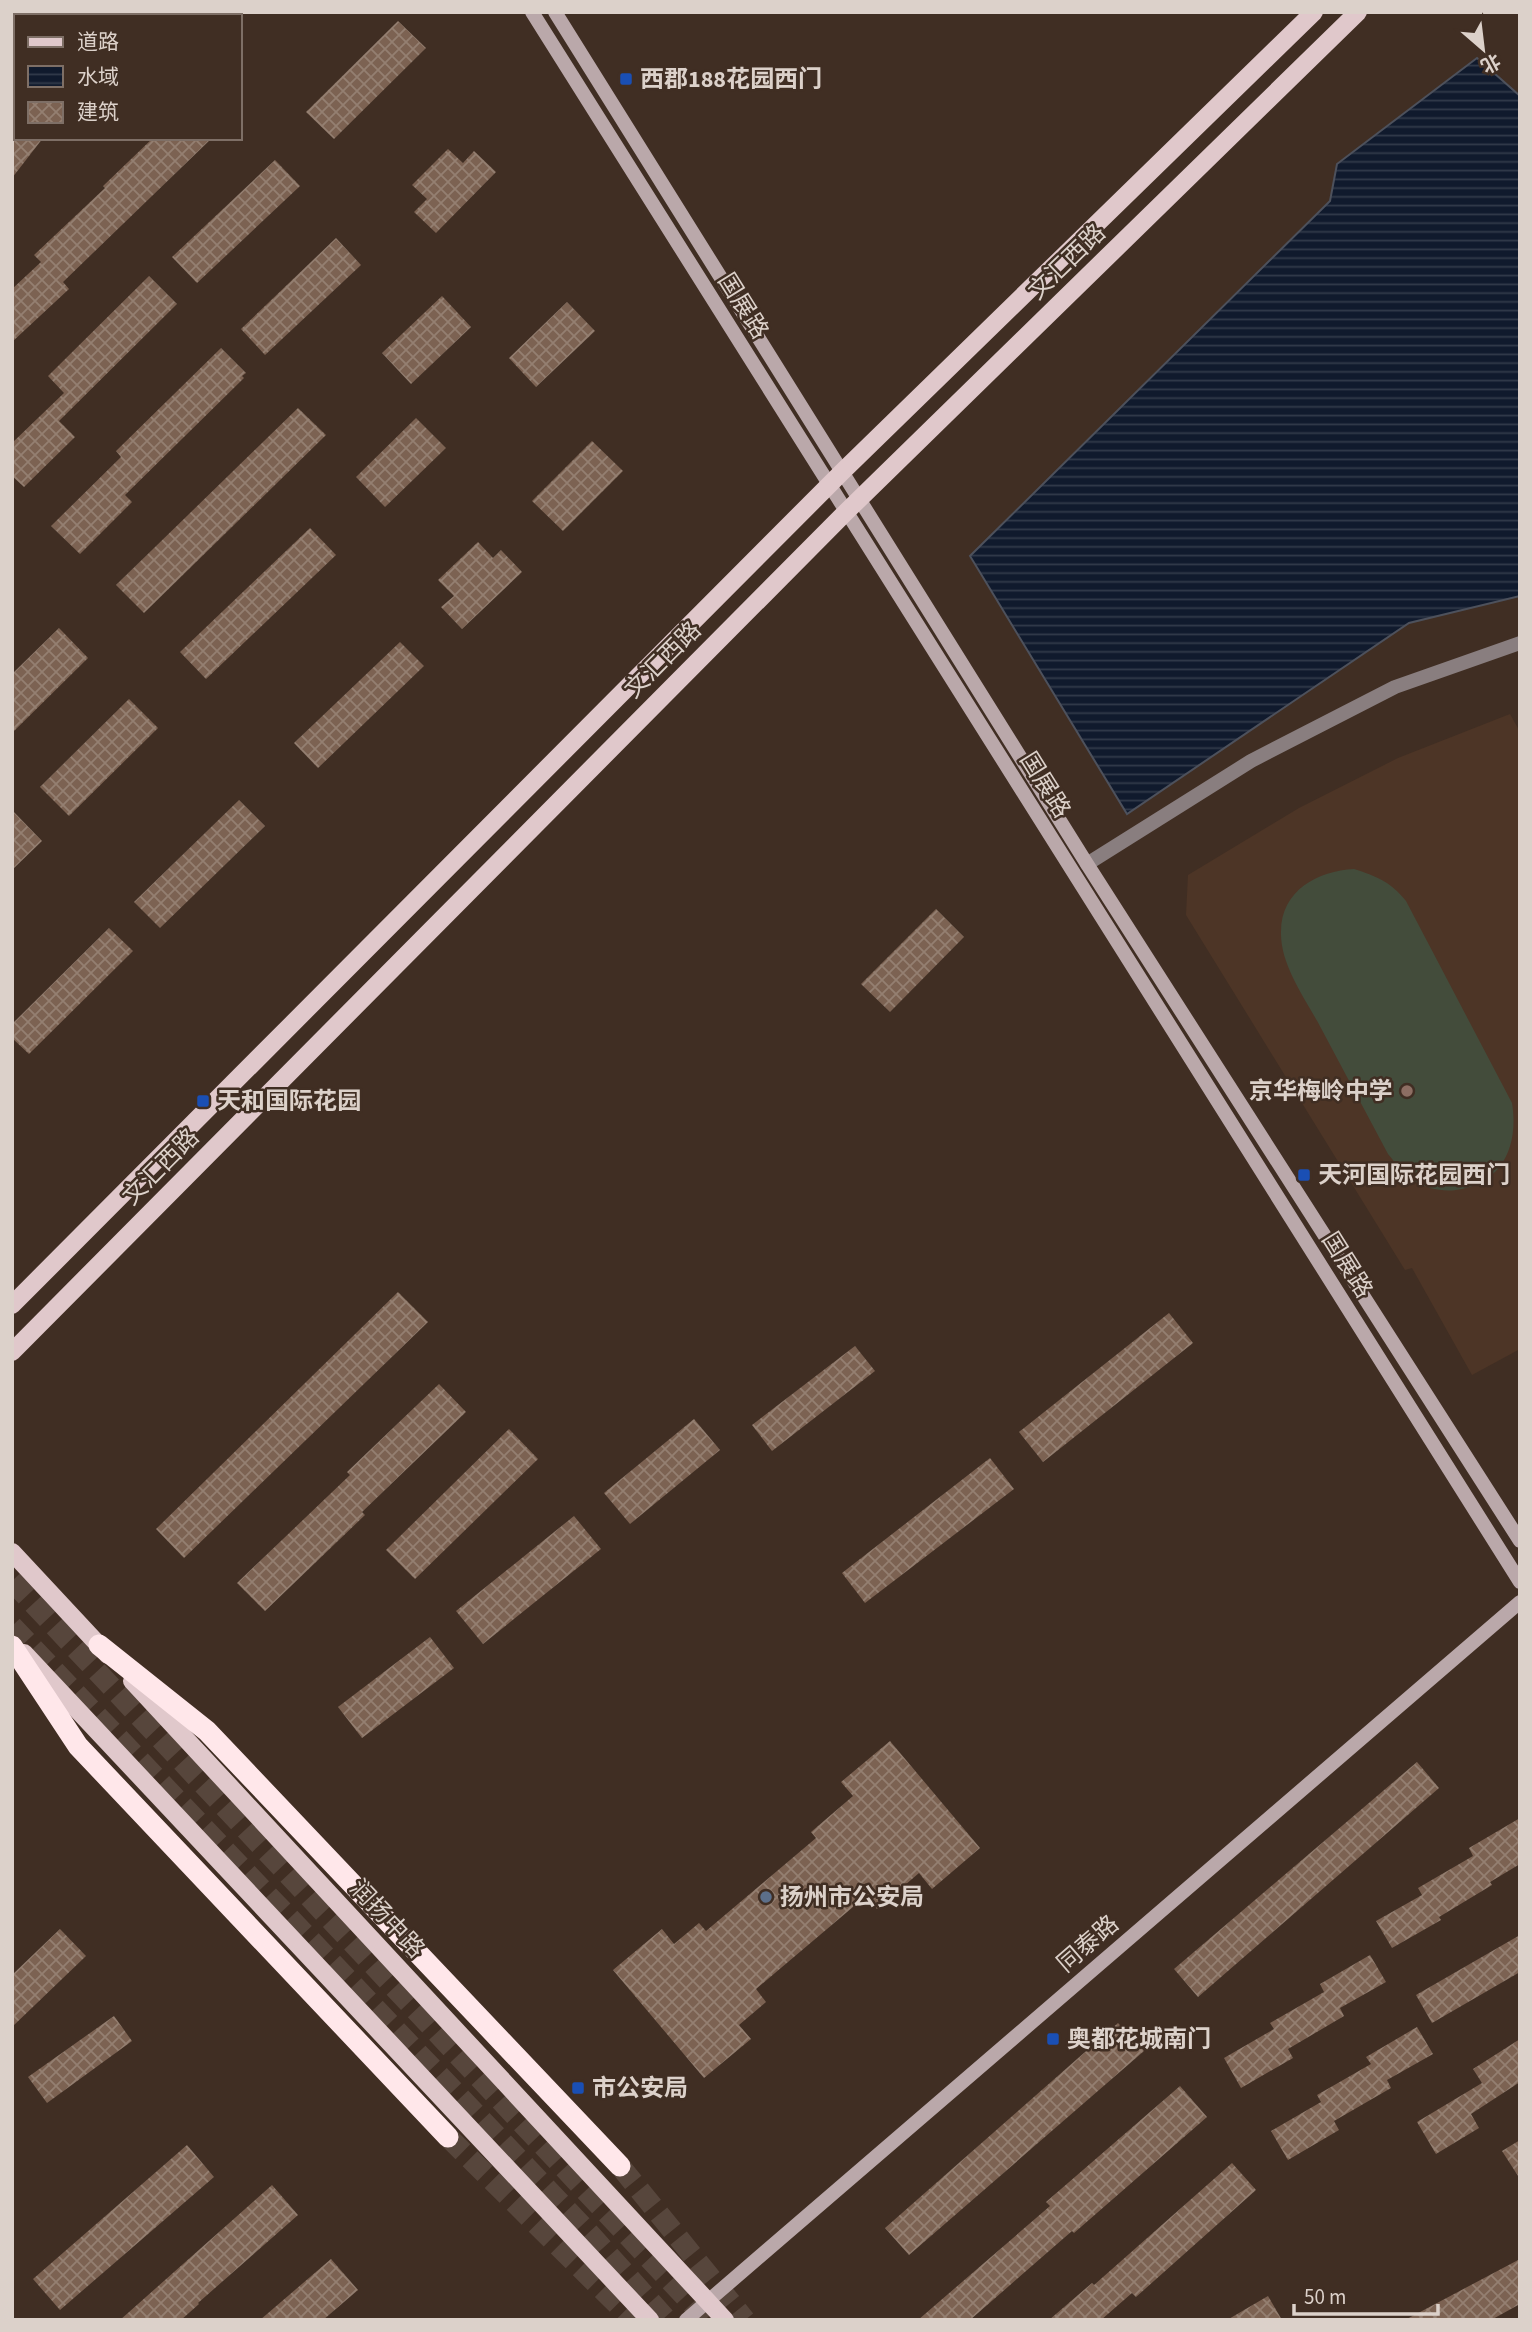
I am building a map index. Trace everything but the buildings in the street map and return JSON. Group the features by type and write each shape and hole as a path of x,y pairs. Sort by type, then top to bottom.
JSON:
{"highway":[{"path":"99,1645 207,1731 621,2166"},
{"path":"12,1646 78,1746 448,2137"}],"main road":[{"name":"文汇西路","path":"12,1305 842,472 1314,12"},
{"name":"文汇西路","path":"12,1352 846,512 1358,12"},
{"name":"润扬中路","path":"12,1552 725,2320"},
{"path":"12,1640 650,2320"}],"street":[{"name":"国展路","path":"532,12 1520,1582"},
{"name":"国展路","path":"555,12 1087,864 1520,1541"},
{"path":"1087,864 1251,761 1395,687 1520,643"},
{"name":"同泰路","path":"686,2320 1520,1602"}],"shaded area":[{"name":"京华梅岭中学","path":"1510,714 1520,732 1520,1349 1472,1375 1412,1268 1405,1270 1186,915 1188,875 1299,808 1398,758"}],"green space":[{"path":"1354,869 1383,880 1406,901 1512,1103 1513,1134 1504,1160 1485,1180 1472,1186 1456,1190 1434,1189 1414,1181 1400,1169 1388,1154 1285,958 1281,932 1283,917 1295,894 1315,879"}],"water":[{"path":"1477,58 1520,96 1520,596 1409,623 1127,814 970,556 1330,201 1337,164"}],"tunnel":[{"path":"12,1581 707,2320"},
{"path":"12,1626 590,2234 667,2320"},
{"path":"448,2137 633,2320"},
{"path":"620,2166 745,2320"}],"place":[{"name":"西郡188花园西门","path":"626,79"},
{"name":"京华梅岭中学","path":"1407,1091"},
{"name":"天和国际花园","path":"203,1101"},
{"name":"天河国际花园西门","path":"1304,1175"},
{"name":"扬州市公安局","path":"766,1897"},
{"name":"奥都花城南门","path":"1053,2039"},
{"name":"市公安局","path":"578,2088"}]}
